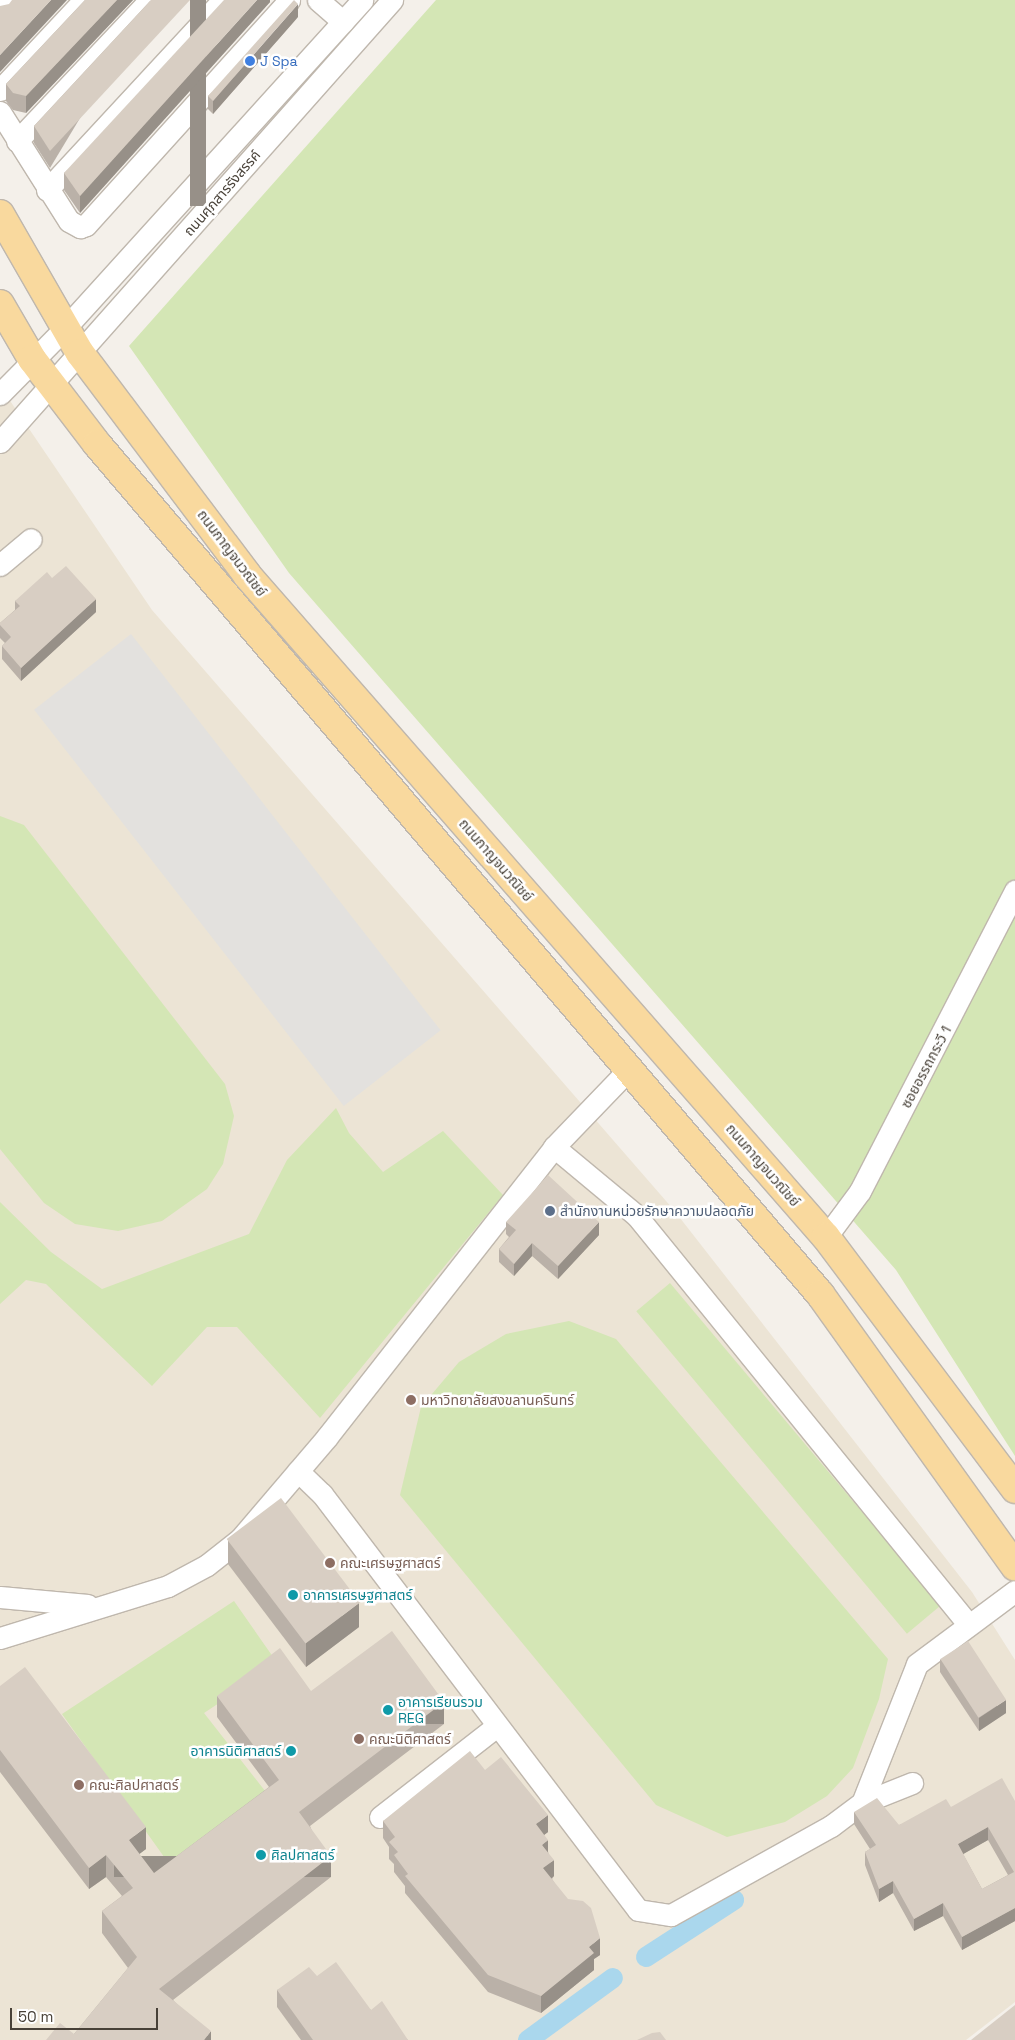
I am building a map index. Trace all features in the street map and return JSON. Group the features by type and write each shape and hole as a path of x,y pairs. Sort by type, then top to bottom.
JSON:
{"main road":[{"name":"ถนนกาญจนวณิชย์","path":"0,214 80,353 247,575 826,1237 1015,1489"},
{"path":"0,304 32,359 49,382 261,640 820,1294 1015,1566"},
{"path":"629,1069 655,1042"}],"street":[{"path":"0,12 11,0"},
{"path":"0,90 84,0"},
{"path":"16,141 150,0"},
{"path":"47,190 223,0"},
{"path":"0,112 47,190 74,225 80,227 94,219 289,0"},
{"path":"318,0 343,22"},
{"name":"ถนนศุภสารรังสรรค์","path":"0,394 32,359 66,327 362,0"},
{"name":"ถนนศุภสารรังสรรค์","path":"0,442 49,382 80,353 392,0"},
{"path":"0,565 31,539"},
{"name":"ซอยอรรถกระวี 1","path":"826,1237 860,1191 1015,891"},
{"path":"0,1638 95,1606 168,1586 207,1565 254,1526 554,1147 629,1069"},
{"path":"554,1147 636,1215 968,1624"},
{"path":"298,1471 322,1494 638,1910 671,1915 831,1826 862,1803 912,1783"},
{"path":"862,1803 917,1664 968,1624 1015,1591"},
{"path":"0,1597 95,1606"},
{"path":"380,1817 497,1726"}],"shaded area":[{"name":"มหาวิทยาลัยสงขลานครินทร์","path":"0,386 152,610 673,1209 972,1592 1015,1660 1015,2002 966,2040 0,2040"},
{"path":"131,634 441,1030 344,1106 34,710"}],"green space":[{"path":"436,0 1015,0 1015,1456 896,1270 289,573 129,346"},
{"path":"0,816 24,825 225,1084 234,1116 223,1164 207,1189 162,1221 118,1231 75,1224 44,1203 0,1149"},
{"path":"336,1108 349,1133 383,1172 443,1131 503,1195 320,1418 237,1327 207,1327 152,1386 46,1284 26,1280 0,1304 0,1202 51,1252 102,1289 249,1234 287,1160"},
{"path":"670,1283 941,1606 907,1634 636,1311"},
{"path":"569,1321 616,1339 888,1659 879,1699 853,1768 827,1796 785,1822 727,1837 656,1805 400,1495 421,1407 459,1362 506,1334"},
{"path":"234,1601 278,1664 204,1713 269,1796 172,1868 62,1714"}],"building":[{"path":"12,0 51,0 0,55 0,6 9,4"},
{"path":"85,0 117,0 26,96 13,93 6,84"},
{"path":"151,0 190,0 50,151 34,126"},
{"path":"224,0 257,0 80,196 64,173"},
{"path":"294,0 298,4 213,101 208,96"},
{"path":"66,566 96,599 21,668 2,646 11,637 0,623 20,606 15,601 47,572 52,578"},
{"name":"สำนักงานหน่วยรักษาความปลอดภัย","path":"548,1175 599,1222 558,1266 532,1243 514,1264 499,1249 516,1230 506,1222"},
{"name":"อาคารเศรษฐศาสตร์","path":"281,1498 360,1603 306,1644 227,1539"},
{"path":"392,1631 444,1702 299,1812 331,1856 159,1989 211,2031 204,2040 46,2040 60,2023 74,2034 137,1957 102,1911 133,1888 106,1855 89,1868 0,1750 0,1686 25,1667 146,1827 129,1840 154,1873 279,1780 217,1696 280,1648 311,1691"},
{"path":"968,1641 1006,1700 978,1718 940,1659"},
{"path":"470,1751 485,1770 501,1757 548,1815 536,1824 548,1840 542,1845 554,1860 543,1868 568,1899 583,1901 591,1908 600,1938 589,1947 594,1953 541,1996 488,1975 405,1876 408,1874 394,1855 398,1852 389,1842 395,1837 383,1821"},
{"path":"1002,1778 1015,1801 1015,1908 962,1937 943,1903 914,1919 893,1881 879,1889 865,1852 876,1845 854,1812 877,1798 899,1825 946,1799 951,1807","holes":["988,1827 1014,1872 982,1889 958,1844"]},
{"path":"336,1962 371,2010 382,2001 408,2040 313,2040 277,1990 309,1967 317,1976"},
{"path":"1015,2005 1015,2040 971,2040"},
{"path":"660,2032 666,2040 637,2040 652,2033"}],"waterway":[{"path":"646,1957 734,1900"},
{"path":"528,2040 613,1978"}],"place":[{"name":"J Spa","path":"250,61"},
{"name":"สำนักงานหน่วยรักษาความปลอดภัย","path":"550,1211"},
{"name":"มหาวิทยาลัยสงขลานครินทร์","path":"411,1400"},
{"name":"คณะเศรษฐศาสตร์","path":"330,1563"},
{"name":"อาคารเศรษฐศาสตร์","path":"293,1595"},
{"name":"อาคารเรียนรวม REG","path":"388,1710"},
{"name":"คณะนิติศาสตร์","path":"359,1739"},
{"name":"อาคารนิติศาสตร์","path":"291,1751"},
{"name":"คณะศิลปศาสตร์","path":"79,1785"},
{"name":"ศิลปศาสตร์","path":"261,1855"}]}
